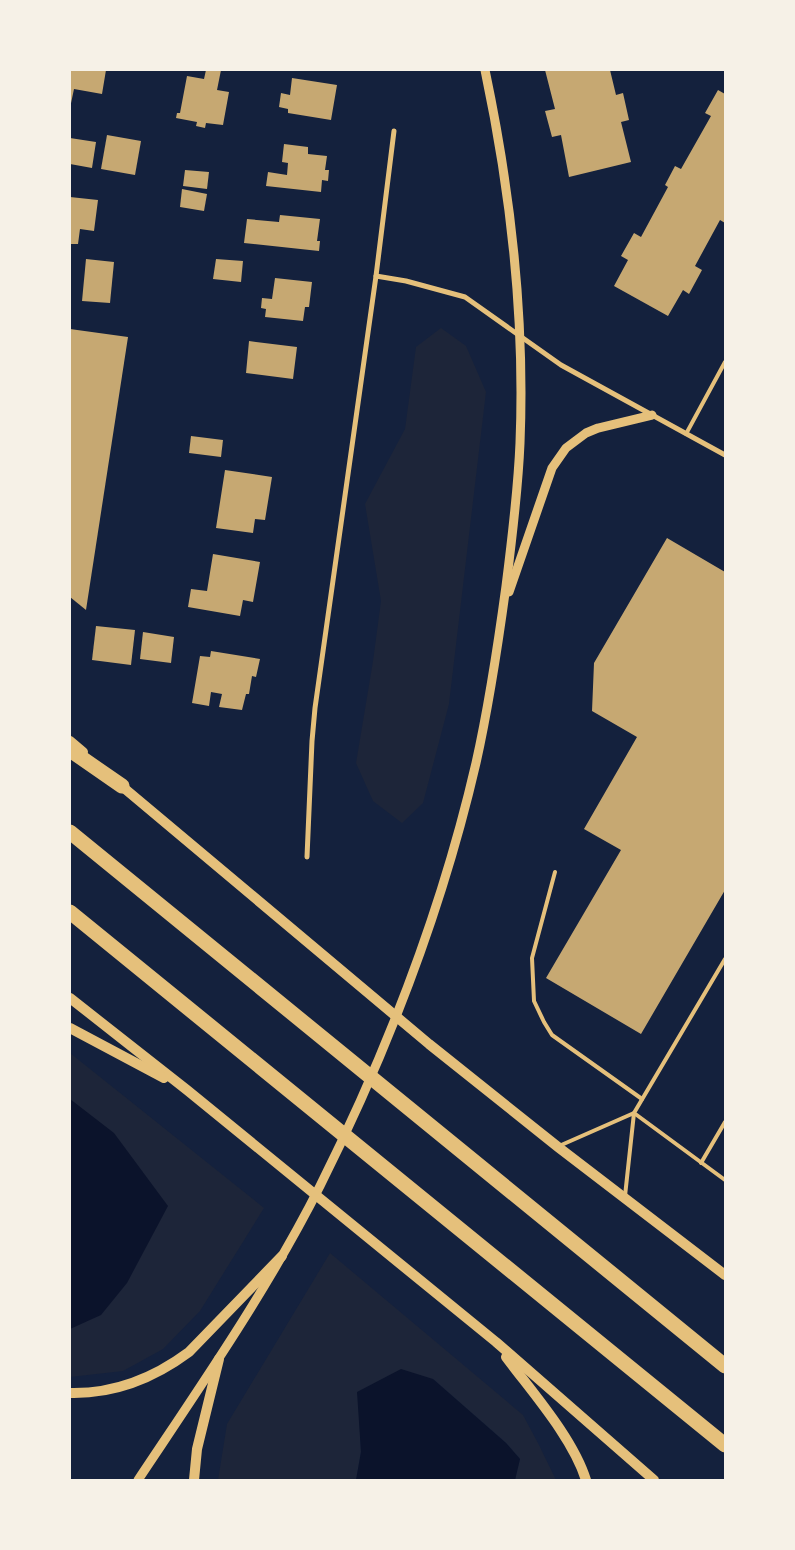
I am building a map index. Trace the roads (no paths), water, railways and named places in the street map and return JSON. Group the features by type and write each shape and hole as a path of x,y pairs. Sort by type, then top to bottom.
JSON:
{"highway":[{"path":"70,750 122,786"},
{"path":"70,832 725,1366"},
{"path":"70,912 725,1445"}],"main road":[{"path":"70,741 429,1044 558,1147 725,1275"},
{"path":"70,998 187,1090 496,1342 654,1480"},
{"path":"70,1028 187,1090"},
{"path":"70,1392 96,1391 130,1384 177,1361 189,1352 282,1256"},
{"path":"496,1342 563,1435 575,1454 586,1480"},
{"path":"194,1480 197,1449 219,1359"}],"street":[{"path":"138,1480 219,1359 282,1256 343,1138 380,1054 421,951 454,845 476,764 502,611 510,552 520,446 520,335 514,244 504,168 485,70"},
{"path":"307,856 315,708 376,276 394,132"},
{"path":"376,276 406,281 465,297 561,365 725,455"},
{"path":"502,611 552,468 566,448 586,433 598,428 652,415"}],"lane":[{"path":"686,434 725,362"},
{"path":"555,872 532,958 534,1002 552,1035 642,1099"},
{"path":"624,1198 634,1113 725,959"},
{"path":"558,1147 634,1113"},
{"path":"634,1113 725,1180"},
{"path":"701,1163 725,1122"}]}
